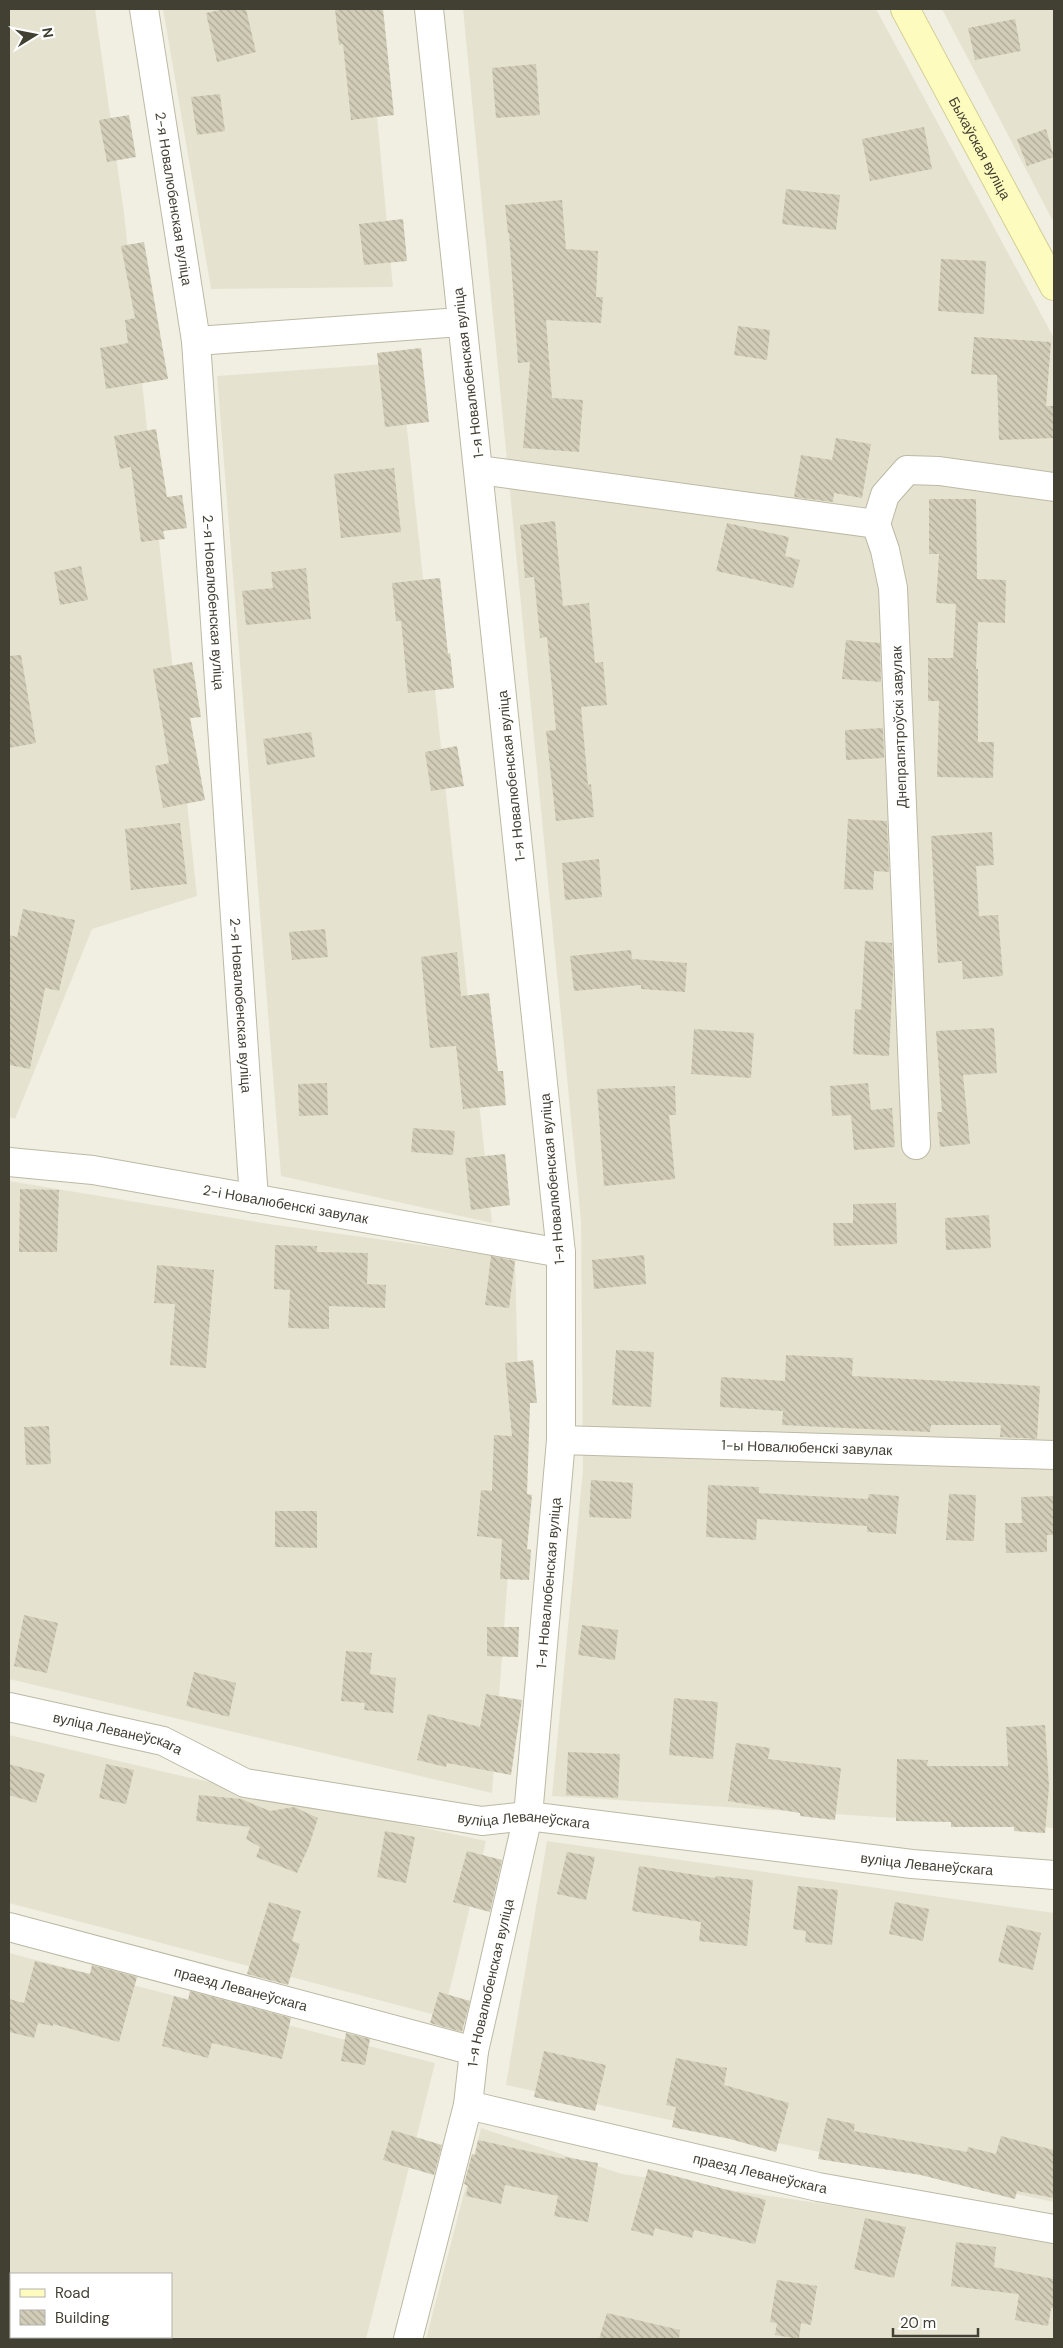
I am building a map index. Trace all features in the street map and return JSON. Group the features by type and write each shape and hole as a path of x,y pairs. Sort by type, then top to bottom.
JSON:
{"main road":[{"name":"Быхаўская вуліца","path":"905,9 1054,286"}],"street":[{"name":"2-я Новалюбенская вуліца","path":"144,9 196,341 254,1199"},
{"name":"1-я Новалюбенская вуліца","path":"408,2339 468,2105 474,2051 528,1816 561,1440 561,1254 429,9"},
{"path":"196,341 461,322"},
{"path":"479,470 876,524 885,495 907,470 939,471 1054,487"},
{"name":"Днепрапятроўскі завулак","path":"876,524 885,550 893,588 916,1145"},
{"name":"2-і Новалюбенскі завулак","path":"9,1162 93,1170 561,1254"},
{"name":"1-ы Новалюбенскі завулак","path":"561,1440 1054,1455"},
{"name":"вуліца Леванеўскага","path":"9,1707 163,1741 246,1783 482,1820 528,1816 912,1864 1054,1875"},
{"name":"праезд Леванеўскага","path":"9,1927 474,2051"},
{"name":"праезд Леванеўскага","path":"468,2105 818,2187 1054,2229"}],"shaded area":[{"path":"9,9 95,9 124,213 197,896 92,929 15,1119 9,1117"},
{"path":"163,9 367,9 393,287 211,289"},
{"path":"463,9 876,9 1054,338 1054,1828 552,1796 583,1469 581,1221"},
{"path":"942,9 1054,9 1054,223"},
{"path":"400,363 492,1223 281,1176 217,376"},
{"path":"9,1181 269,1224 515,1258 519,1422 492,1793 9,1679"},
{"path":"9,1735 182,1776 486,1841 443,2017 9,1903"},
{"path":"547,1841 1054,1913 1054,2202 506,2085"},
{"path":"9,1953 435,2063 366,2339 9,2339"},
{"path":"481,2128 622,2174 1054,2238 1054,2339 426,2339"}],"building":[{"path":"225,9 246,9 256,52 217,62 206,13"},
{"path":"335,9 383,9 394,115 351,120 343,44 339,45"},
{"path":"1015,19 1021,51 975,60 968,28"},
{"path":"536,64 540,115 496,118 492,68"},
{"path":"220,94 225,131 197,135 191,97"},
{"path":"129,115 136,157 107,162 99,120"},
{"path":"924,127 932,169 870,181 862,139"},
{"path":"1046,129 1054,157 1027,166 1017,139"},
{"path":"786,189 840,195 836,230 782,224"},
{"path":"562,200 566,249 598,251 596,297 603,297 601,323 546,320 552,398 583,400 579,452 523,448 530,362 518,363 509,233 505,205"},
{"path":"403,219 407,261 364,265 359,224"},
{"path":"144,242 168,379 106,389 100,348 128,343 125,320 135,318 121,246"},
{"path":"941,259 986,261 984,314 938,311"},
{"path":"738,326 770,330 767,360 734,355"},
{"path":"974,337 1051,342 1046,406 1054,406 1054,438 999,440 997,375 971,374"},
{"path":"421,348 429,422 385,427 377,353"},
{"path":"156,429 167,497 182,495 187,528 163,531 165,539 141,542 131,467 120,469 114,436"},
{"path":"836,438 871,444 862,498 834,493 833,502 794,497 801,455 832,460"},
{"path":"394,468 401,532 341,538 334,474"},
{"path":"929,499 976,499 977,579 1006,580 1005,623 978,622 976,669 978,669 978,742 994,742 993,778 937,777 939,701 928,701 928,658 953,658 956,604 936,603 939,554 929,554"},
{"path":"555,521 563,606 589,603 595,663 603,662 607,705 581,707 588,785 591,784 594,817 556,821 546,731 556,730 547,637 540,638 534,577 525,578 520,525"},
{"path":"727,523 789,537 785,556 800,560 793,588 716,571"},
{"path":"81,566 88,600 60,605 54,572"},
{"path":"306,568 311,619 246,625 242,591 273,588 271,572"},
{"path":"440,578 448,654 450,653 454,688 408,693 401,621 396,621 392,583"},
{"path":"846,640 880,643 881,682 842,679"},
{"path":"21,655 36,743 9,748 9,656"},
{"path":"192,662 201,717 190,718 205,800 163,808 155,766 169,763 153,669"},
{"path":"883,728 884,758 846,760 845,730"},
{"path":"311,732 315,757 267,765 263,739"},
{"path":"457,746 464,786 431,791 425,752"},
{"path":"848,819 887,821 889,872 874,871 873,890 844,889"},
{"path":"180,823 187,884 131,890 125,829"},
{"path":"992,832 994,865 976,866 979,916 998,915 1003,976 963,979 962,961 938,963 931,836"},
{"path":"599,859 602,897 565,900 562,863"},
{"path":"23,909 75,920 59,991 45,988 30,1069 9,1065 9,935 17,937"},
{"path":"325,929 328,957 292,960 289,932"},
{"path":"865,941 892,943 893,972 889,1056 853,1054 855,1009 861,1010"},
{"path":"631,950 632,959 687,963 685,992 641,989 641,985 574,991 570,956"},
{"path":"457,952 461,996 489,993 498,1071 503,1071 506,1105 463,1109 456,1046 430,1048 421,957"},
{"path":"994,1028 997,1073 963,1075 970,1144 940,1147 937,1112 942,1112 936,1031"},
{"path":"694,1029 754,1033 751,1078 691,1074"},
{"path":"327,1083 328,1115 299,1116 298,1084"},
{"path":"868,1083 871,1110 892,1108 895,1147 854,1150 851,1115 832,1116 830,1086"},
{"path":"675,1086 676,1115 669,1115 675,1179 604,1186 597,1089"},
{"path":"413,1128 455,1131 453,1155 411,1152"},
{"path":"505,1154 510,1205 471,1210 465,1158"},
{"path":"20,1189 59,1190 57,1252 19,1252"},
{"path":"896,1203 897,1244 834,1246 833,1223 853,1223 853,1204"},
{"path":"989,1215 991,1248 946,1250 945,1218"},
{"path":"275,1245 317,1246 317,1252 368,1253 367,1284 386,1285 385,1308 329,1306 329,1329 288,1328 290,1290 274,1289"},
{"path":"644,1255 646,1284 594,1289 592,1260"},
{"path":"491,1256 515,1261 509,1308 485,1305"},
{"path":"157,1265 214,1270 206,1368 170,1365 175,1304 154,1303"},
{"path":"616,1350 654,1352 651,1407 612,1405"},
{"path":"786,1355 853,1358 852,1376 1040,1386 1037,1439 1000,1437 1001,1425 931,1425 930,1432 782,1425 783,1411 720,1407 721,1377 785,1381"},
{"path":"533,1360 537,1403 530,1403 527,1494 532,1495 527,1549 531,1550 529,1580 500,1579 502,1539 477,1536 481,1490 492,1491 494,1435 512,1436 505,1363"},
{"path":"49,1426 51,1464 26,1465 24,1427"},
{"path":"591,1480 633,1483 631,1519 589,1517"},
{"path":"708,1485 759,1487 759,1493 868,1499 869,1494 899,1496 896,1534 867,1532 867,1526 757,1519 756,1540 706,1537"},
{"path":"949,1494 976,1495 974,1541 946,1540"},
{"path":"1054,1496 1054,1535 1047,1535 1047,1552 1006,1553 1005,1523 1022,1523 1021,1497"},
{"path":"275,1511 317,1511 317,1548 275,1547"},
{"path":"24,1615 58,1623 47,1673 14,1666"},
{"path":"582,1625 618,1630 615,1660 578,1655"},
{"path":"487,1627 519,1627 518,1657 487,1656"},
{"path":"346,1651 372,1653 370,1674 396,1678 393,1713 364,1710 365,1703 341,1701"},
{"path":"194,1672 236,1683 229,1717 186,1706"},
{"path":"486,1694 522,1700 511,1775 447,1763 446,1767 417,1760 428,1714 480,1727"},
{"path":"674,1698 718,1702 713,1759 669,1755"},
{"path":"1045,1725 1049,1786 1045,1833 1014,1831 1014,1827 951,1827 951,1822 896,1821 897,1759 928,1760 927,1766 1008,1766 1006,1727"},
{"path":"736,1743 770,1748 768,1759 841,1768 835,1820 800,1816 800,1813 728,1801"},
{"path":"568,1752 620,1754 618,1798 566,1795"},
{"path":"9,1764 45,1774 36,1803 9,1795"},
{"path":"106,1764 134,1770 126,1804 99,1798"},
{"path":"199,1795 241,1799 270,1811 294,1807 318,1818 309,1846 297,1873 256,1857 260,1847 246,1839 250,1827 196,1821"},
{"path":"385,1831 415,1837 406,1883 377,1877"},
{"path":"467,1851 502,1860 490,1912 453,1902"},
{"path":"567,1852 595,1857 586,1900 557,1894"},
{"path":"639,1866 715,1878 716,1876 753,1880 747,1946 699,1941 701,1922 632,1911"},
{"path":"798,1886 838,1890 832,1945 805,1942 806,1931 793,1929"},
{"path":"269,1902 301,1911 292,1941 300,1944 288,1985 247,1974"},
{"path":"895,1902 929,1909 923,1941 889,1934"},
{"path":"1007,1925 1041,1933 1033,1970 998,1962"},
{"path":"35,1961 90,1974 92,1965 137,1977 119,2042 53,2024 53,2026 38,2023 34,2038 9,2032 9,1999 24,2003"},
{"path":"190,1991 291,2018 282,2059 212,2043 208,2058 162,2046 174,1996 188,2000"},
{"path":"439,1992 470,2001 462,2032 430,2023"},
{"path":"346,2033 370,2039 365,2065 341,2061"},
{"path":"544,2051 606,2065 595,2111 534,2097"},
{"path":"676,2058 727,2068 724,2085 789,2103 776,2152 730,2139 672,2127 676,2107 666,2105"},
{"path":"827,2118 855,2124 854,2131 967,2152 968,2147 996,2154 1001,2136 1054,2150 1054,2198 1017,2191 1015,2199 921,2175 818,2159"},
{"path":"392,2130 442,2145 434,2175 383,2160"},
{"path":"478,2140 564,2159 565,2157 598,2163 588,2222 554,2216 558,2196 505,2185 501,2204 466,2196 468,2186 464,2184 472,2154 475,2155"},
{"path":"648,2169 766,2200 755,2244 694,2230 692,2238 655,2228 653,2236 631,2230"},
{"path":"865,2218 906,2227 894,2278 854,2269"},
{"path":"956,2242 996,2247 994,2267 1054,2279 1054,2308 1051,2308 1048,2326 1015,2320 1019,2294 951,2286"},
{"path":"777,2280 817,2286 811,2325 801,2323 799,2339 775,2335 777,2323 770,2322"},
{"path":"607,2313 680,2330 679,2339 599,2339"}]}
